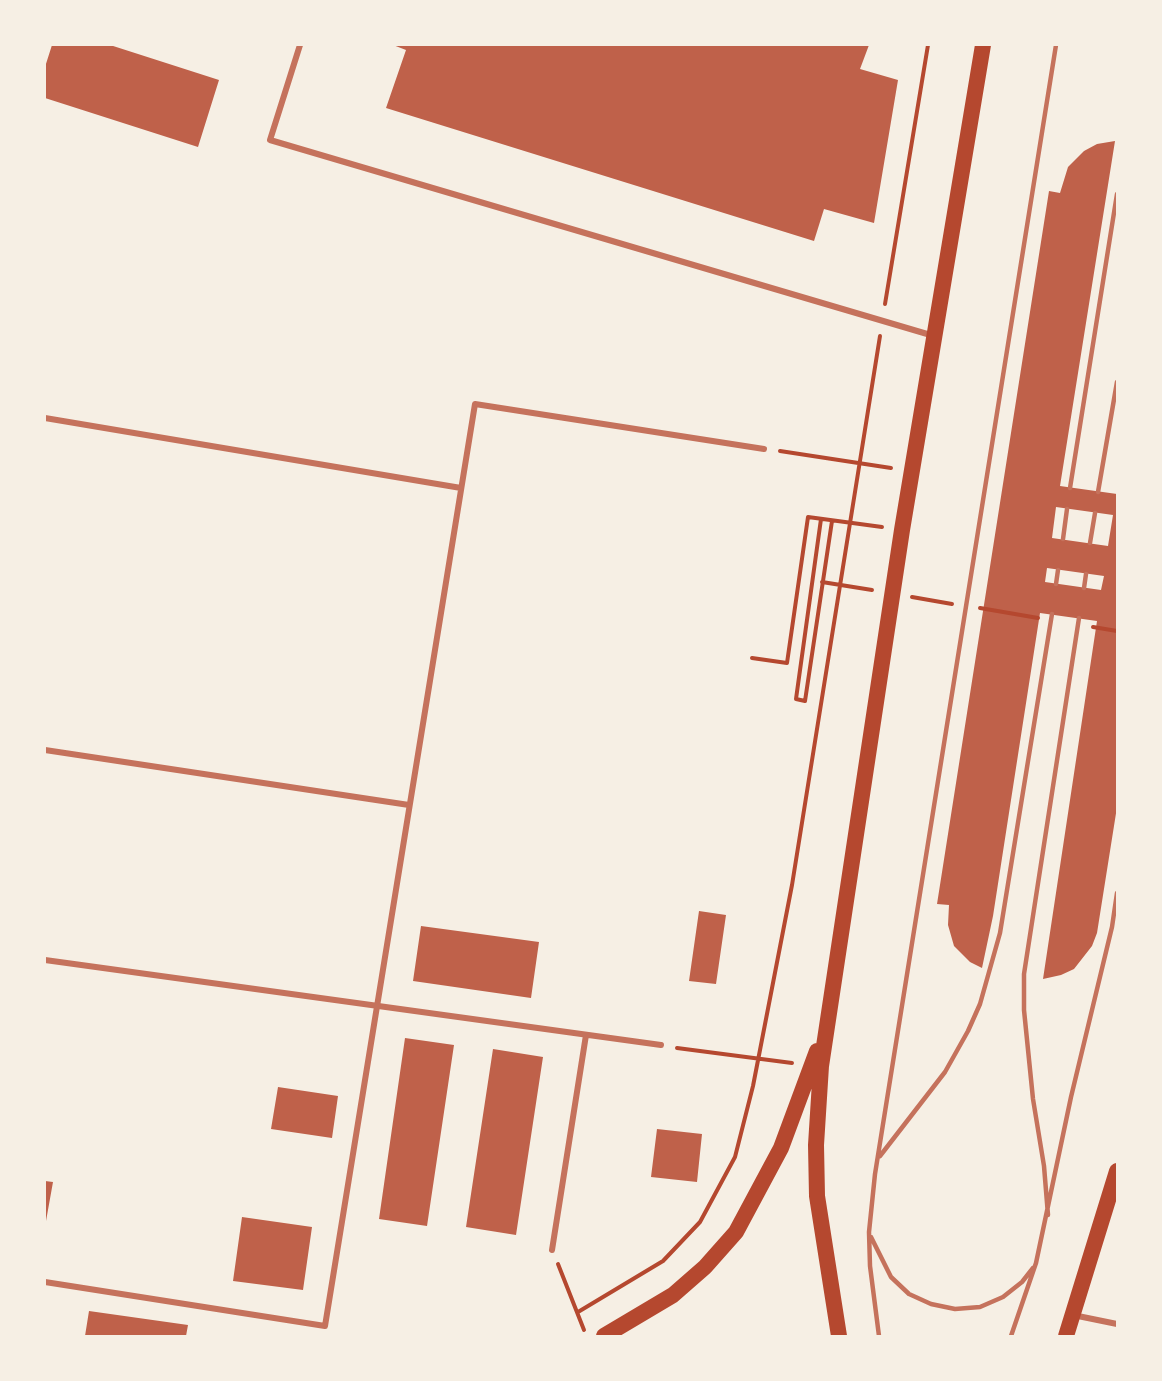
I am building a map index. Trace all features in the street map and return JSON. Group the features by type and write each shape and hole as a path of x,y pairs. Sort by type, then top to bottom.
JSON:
{"highway":[{"path":"839,1336 817,1196 816,1145 827,1024 911,471 983,45"},
{"path":"604,1336 673,1295 705,1268 736,1232 781,1148 827,1024"},
{"path":"1065,1336 1117,1171"}],"street":[{"path":"300,45 270,140 934,336"},
{"path":"45,1282 325,1326 475,404 764,448"},
{"path":"45,418 461,488"},
{"path":"45,750 410,805"},
{"path":"45,960 662,1045"},
{"path":"552,1250 586,1035"},
{"path":"1071,1315 1117,1324"}],"lane":[{"path":"879,1336 870,1266 869,1232 878,1158 1056,45"},
{"path":"1070,488 1117,194"},
{"path":"1098,492 1117,382"},
{"path":"1063,539 1067,509"},
{"path":"1090,543 1095,513"},
{"path":"1056,584 1058,570"},
{"path":"1084,588 1086,573"},
{"path":"878,1158 945,1072 969,1031 980,1004 1000,933 1052,614"},
{"path":"1048,1215 1024,1010 1024,974 1079,618"},
{"path":"1011,1336 1036,1263 1048,1215 1117,893"},
{"path":"869,1232 878,1256 891,1277 909,1293 931,1304 955,1309 980,1307 1002,1297 1022,1282 1036,1263"}],"path":[{"path":"578,1312 663,1261 700,1221 735,1157 758,1059 792,885 928,45"},
{"path":"764,448 911,471"},
{"path":"752,658 787,663 808,517 902,530"},
{"path":"821,519 795,699 805,701 832,520"},
{"path":"662,1045 811,1066"},
{"path":"552,1250 586,1336"}],"building":[{"path":"52,45 110,45 219,80 198,147 45,98 45,67"},
{"path":"393,45 869,45 860,69 898,80 874,223 824,209 814,241 386,108 406,50"},
{"path":"1115,141 1060,486 1117,494 1117,807 1097,933 1092,946 1074,969 1043,979 1097,621 1040,613 993,916 982,968 970,962 954,946 948,925 949,905 937,904 1049,191 1060,193 1068,167 1084,151 1097,144","holes":["1056,507 1113,515 1108,546 1052,538","1047,568 1104,576 1101,590 1045,582"]},
{"path":"699,911 726,915 716,984 689,981"},
{"path":"421,926 539,942 531,998 413,981"},
{"path":"405,1038 454,1045 427,1226 379,1219"},
{"path":"493,1049 543,1057 516,1235 466,1227"},
{"path":"278,1087 338,1096 332,1138 271,1129"},
{"path":"657,1129 702,1134 697,1182 651,1177"},
{"path":"45,1181 53,1182 46,1221 45,1221"},
{"path":"242,1217 312,1227 303,1290 233,1281"},
{"path":"89,1311 188,1325 186,1336 85,1336"}]}
